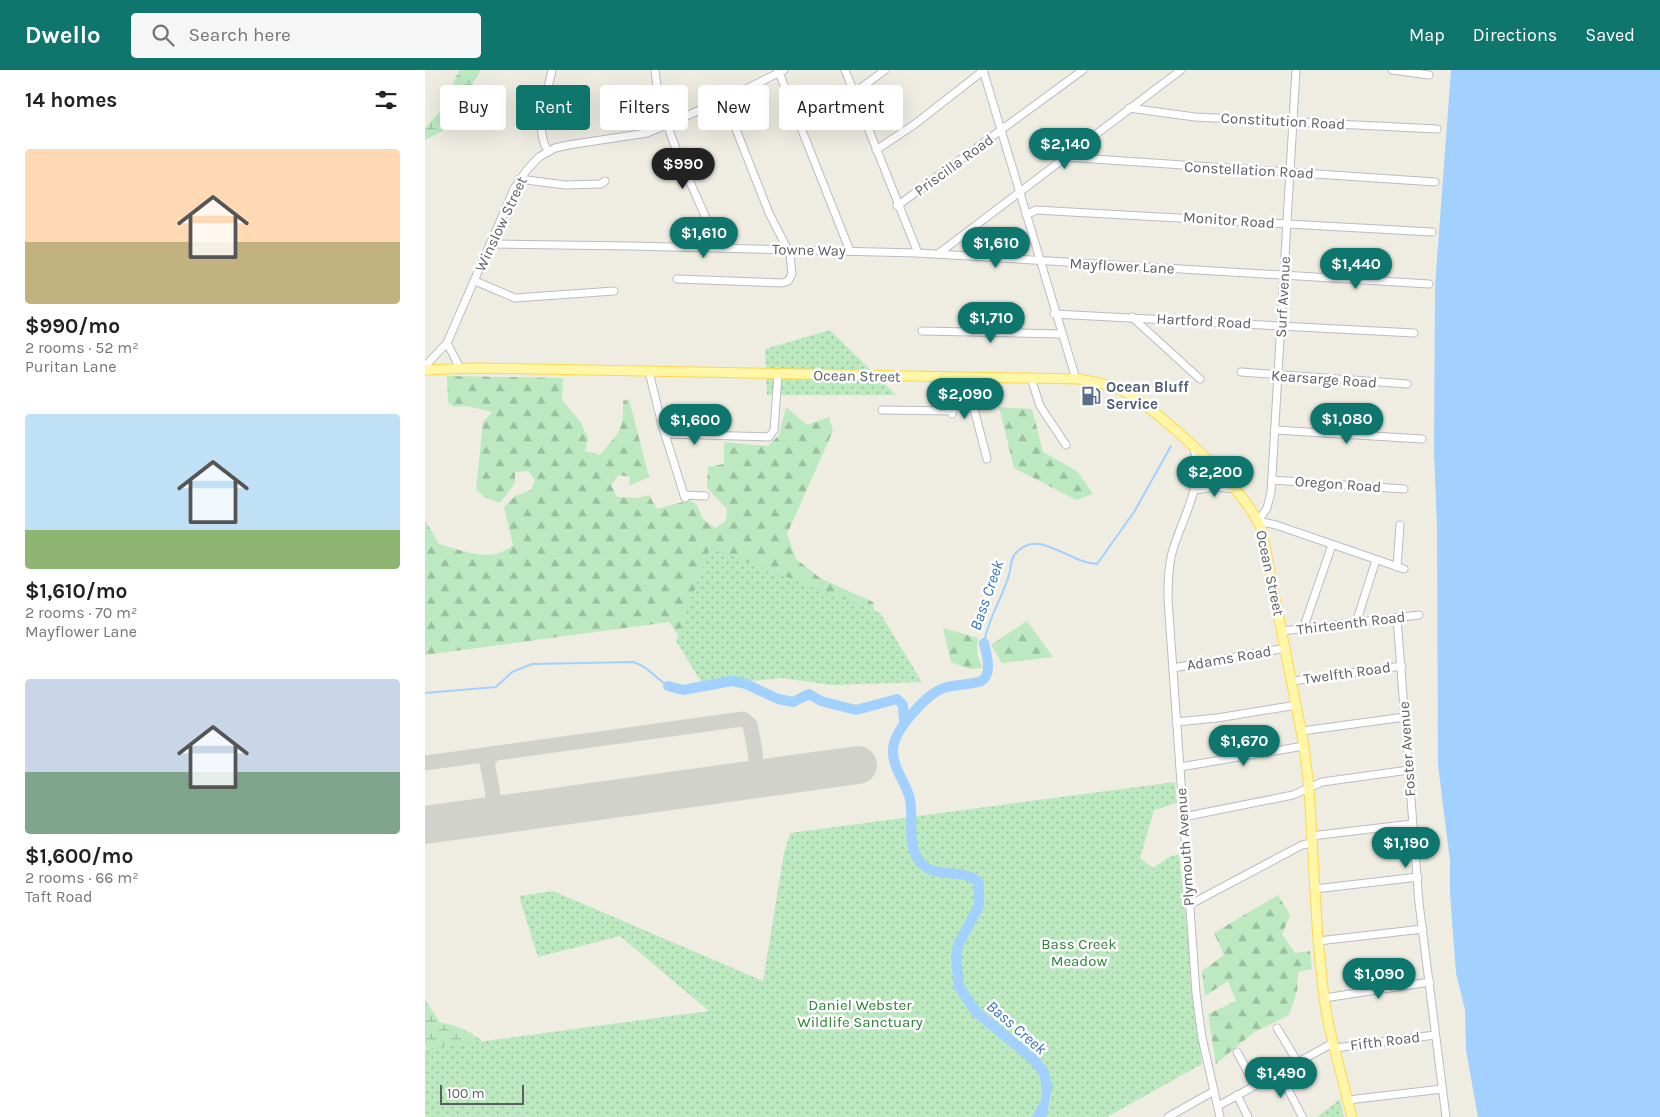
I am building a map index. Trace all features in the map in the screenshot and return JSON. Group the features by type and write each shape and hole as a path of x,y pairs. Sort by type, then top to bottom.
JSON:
{"main road":[{"name":"Ocean Street","path":"425,370 460,368 1076,379 1102,383 1126,393 1154,413 1235,489 1258,521 1302,731 1309,788 1315,889 1325,998 1334,1046 1352,1117"}],"street":[{"path":"548,151 541,135 541,121 553,70"},
{"path":"655,70 657,85"},
{"path":"845,70 851,85"},
{"path":"865,85 885,70"},
{"path":"876,150 915,124 983,70 1076,379"},
{"name":"Priscilla Road","path":"897,206 1083,70"},
{"path":"939,254 1064,157 1181,70"},
{"name":"Surf Avenue","path":"1258,521 1270,502 1272,480 1297,70"},
{"path":"1392,70 1429,75"},
{"path":"781,71 850,251"},
{"name":"Winslow Street","path":"752,85 781,71"},
{"name":"Constitution Road","path":"1129,108 1195,117 1293,120 1437,129"},
{"name":"Winslow Street","path":"425,366 447,343 519,180 531,164 548,151 573,144 647,133 654,130"},
{"path":"670,130 719,248"},
{"path":"677,279 784,283 788,281 791,274 791,254 787,250 769,213 736,130"},
{"path":"868,130 917,253"},
{"name":"Constellation Road","path":"1064,157 1435,182"},
{"path":"519,180 565,185 601,184 605,181"},
{"name":"Monitor Road","path":"1026,215 1037,210 1045,210 1432,232"},
{"name":"Towne Way","path":"490,244 917,253"},
{"name":"Mayflower Lane","path":"917,253 1429,284"},
{"path":"475,281 515,298 614,291"},
{"name":"Hartford Road","path":"1055,314 1414,333"},
{"path":"1132,317 1200,378"},
{"path":"922,331 1061,334"},
{"path":"447,343 460,368"},
{"path":"649,372 665,434 685,497 705,496"},
{"name":"Kearsarge Road","path":"1241,372 1279,377 1407,384"},
{"path":"665,434 769,438 774,430 778,374"},
{"path":"882,410 952,413 950,377"},
{"path":"971,378 973,405 987,458"},
{"path":"1031,378 1040,406 1066,445"},
{"path":"1275,430 1422,439"},
{"name":"Plymouth Avenue","path":"1194,449 1197,462 1195,490 1175,542 1169,567 1168,600 1196,993 1202,1038 1220,1117"},
{"name":"Oregon Road","path":"1272,480 1404,489"},
{"path":"1195,490 1215,487 1235,489"},
{"path":"1258,521 1276,525 1401,568 1400,525"},
{"path":"1303,629 1332,545"},
{"path":"1356,623 1376,560"},
{"name":"Thirteenth Road","path":"1282,631 1419,615"},
{"name":"Foster Avenue","path":"1397,618 1402,666 1412,824 1446,1117"},
{"name":"Adams Road","path":"1173,668 1286,648"},
{"name":"Twelfth Road","path":"1292,681 1402,666"},
{"path":"1176,722 1217,718 1297,705"},
{"path":"1302,731 1405,717"},
{"path":"1180,767 1304,746"},
{"path":"1183,817 1293,796 1322,782 1409,770"},
{"path":"1189,905 1312,839 1412,824"},
{"path":"1315,889 1418,877"},
{"path":"1319,941 1423,929"},
{"path":"1325,998 1430,982"},
{"path":"1277,1028 1297,1061"},
{"name":"Fifth Road","path":"1218,1106 1297,1061 1334,1046 1435,1035"},
{"path":"1237,1052 1255,1085"},
{"path":"1279,1072 1302,1116"},
{"path":"1348,1100 1442,1089"},
{"path":"1168,1117 1214,1091"},
{"path":"1237,1096 1248,1117"}],"green space":[{"path":"459,70 481,70 472,85 452,85"},
{"path":"440,111 440,130 444,130 425,140 425,128"},
{"path":"830,330 896,395 767,395 765,349"},
{"path":"447,376 563,378 562,400 580,421 588,438 585,451 600,455 619,431 623,401 629,399 649,477 629,486 630,477 619,475 611,485 617,497 638,498 649,495 657,509 690,500 697,505 703,519 715,528 726,521 727,509 707,488 708,467 724,464 724,442 768,446 779,435 786,407 807,425 829,417 833,431 787,534 796,559 820,578 873,602 880,642 700,667 669,622 425,655 425,520 439,544 486,555 504,551 513,545 504,507 515,496 531,490 535,480 528,471 515,472 515,483 500,503 484,497 476,489 483,422 492,412 467,406 454,407 448,402"},
{"path":"999,407 1032,409 1043,452 1077,471 1093,494 1076,500 1014,468"},
{"path":"710,547 880,613 922,682 833,685 781,678 732,683 706,690 676,641"},
{"path":"1027,621 1053,657 1002,663 991,645"},
{"path":"943,628 978,638 977,654 983,668 969,669 951,662"},
{"name":"Daniel Webster Wildlife Sanctuary","path":"1175,782 1177,803 1154,810 1140,858 1153,868 1169,857 1179,854 1202,1064 1107,1117 1046,1117 1052,1093 1043,1078 1042,1098 1032,1117 425,1117 425,1049 709,1011 620,936 538,957 519,896 553,891 763,981 784,853 790,833"},
{"path":"1278,895 1290,915 1282,934 1295,953 1310,951 1312,969 1298,972 1297,992 1289,1015 1253,1033 1216,1064 1208,1014 1236,1001 1228,981 1205,996 1202,971 1224,955 1214,933"},
{"path":"425,999 439,1022 456,1026 481,1040 484,1056 441,1061 425,1046"},
{"path":"1340,1099 1344,1117 1317,1117"}],"water":[{"path":"1451,70 1660,70 1660,1117 1478,1117 1466,1050 1465,1010 1456,973 1450,894 1450,861 1438,765 1437,528 1434,451 1435,286"},
{"path":"1045,1077 1053,1083 1047,1115 1046,1117 1032,1117 1042,1098 1042,1078"}],"waterway":[{"name":"Bass Creek","path":"984,643 989,624 1004,589 1012,559 1016,553 1021,548 1040,544 1082,561 1097,564 1134,512 1171,446"},
{"name":"Bass Creek","path":"984,643 988,666 984,679 944,688 929,697 905,723 894,742 893,757 910,799 913,847 920,862 933,871 966,876 973,878 979,883 979,906 958,945 956,957 959,987 976,1012 1032,1058 1044,1072 1047,1090"},
{"path":"425,693 496,687 512,672 532,664 633,662 643,666 668,686"},
{"path":"668,686 683,690 732,681 746,684 778,699 793,702 809,694 821,701 856,710 897,699 903,705 904,723"}],"taxiway":[{"path":"425,763 743,719 750,725 755,747 756,763 751,776 746,781"},
{"path":"433,823 483,816 488,812 493,800 493,792 487,762 493,754"},
{"path":"493,804 498,810 504,812 557,805"}],"runway":[{"path":"425,825 858,765"}],"place":[{"name":"Ocean Bluff Service","path":"1091,396"}],"park label":[{"name":"Bass Creek Meadow","path":"1079,952"}]}
